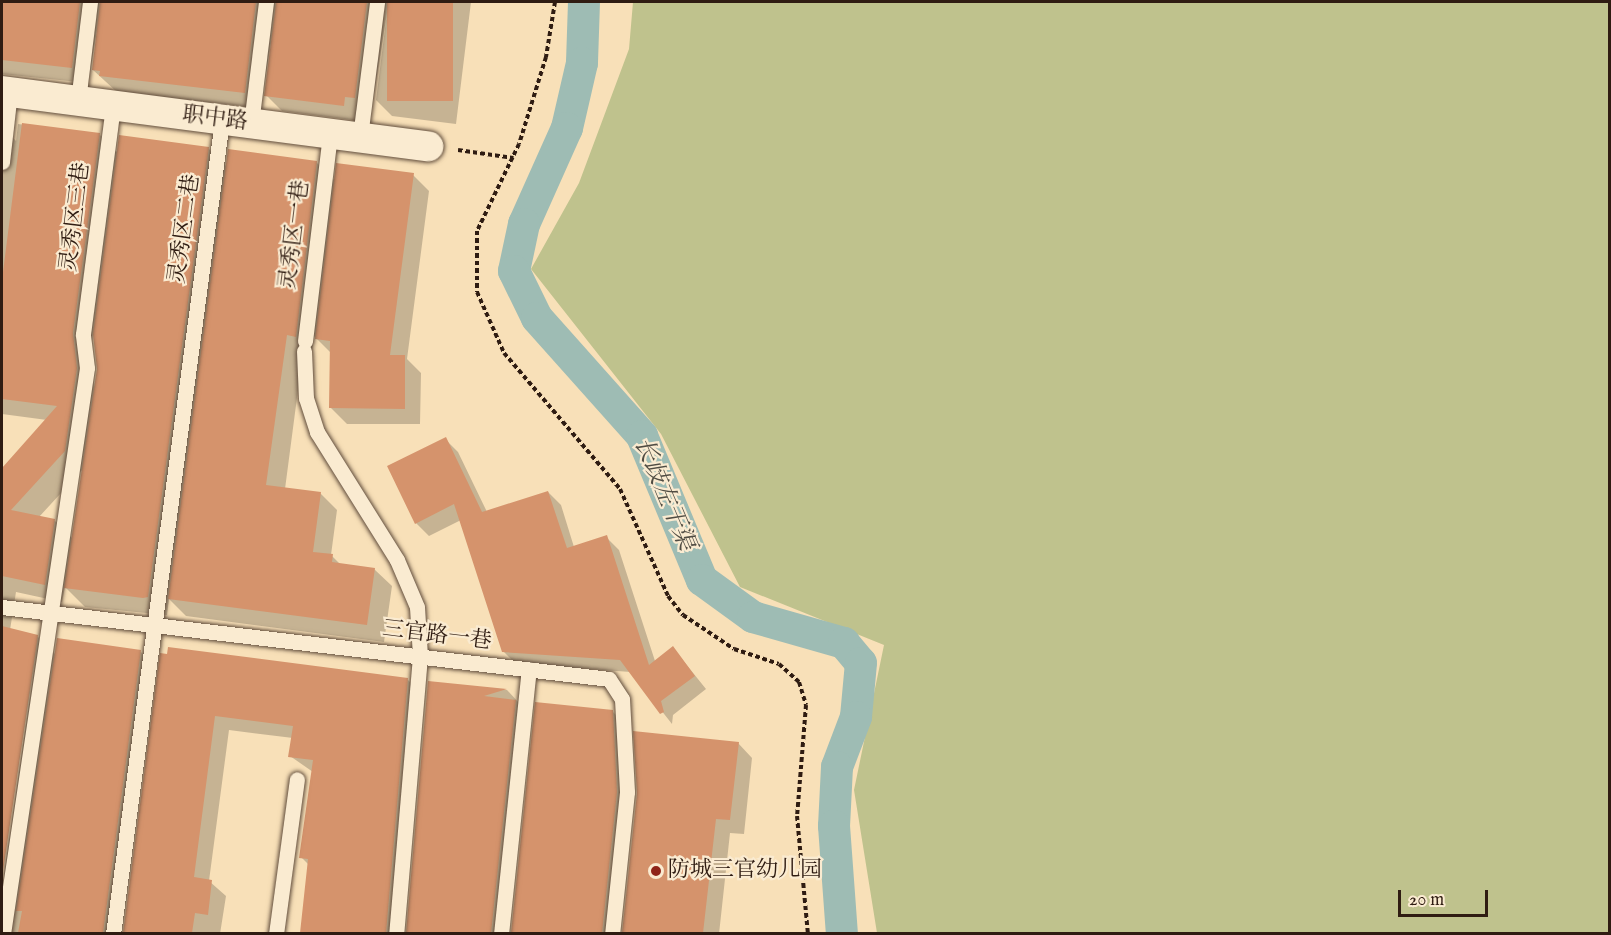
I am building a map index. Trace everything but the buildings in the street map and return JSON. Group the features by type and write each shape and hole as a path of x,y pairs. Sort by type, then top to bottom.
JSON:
{"street":[{"name":"职中路","path":"6,91 428,146"}],"lane":[{"path":"78,101 90,2"},
{"name":"灵秀区二巷","path":"113,933 193,344 237,122 266,2"},
{"path":"360,137 377,2"},
{"path":"2,162 6,91"},
{"name":"灵秀区三巷","path":"3,933 55,613 87,368 83,334 113,105"},
{"name":"灵秀区一巷","path":"330,134 305,346 306,398 317,432 397,560 417,607 420,656 396,933"},
{"name":"三官路一巷","path":"2,607 609,679 622,699 627,792 612,933"},
{"path":"501,933 530,669"},
{"path":"276,933 297,778"}],"path":[{"path":"555,2 546,57 513,158 477,231 477,292 487,324 528,384 620,489 663,587 682,615 734,649 779,664 799,682 806,705 797,816 808,933"},
{"path":"428,146 513,158"}],"green space":[{"path":"633,2 1609,2 1609,933 877,933 854,790 884,645 740,587 661,434 531,269 579,183 629,49"}],"waterway":[{"name":"长歧左干渠","path":"584,2 582,63 567,128 524,224 514,271 537,318 642,436 702,580 753,617 844,643 861,663 856,717 837,767 834,826 842,934"}],"place":[{"name":"防城三官幼儿园","path":"656,871"}]}
